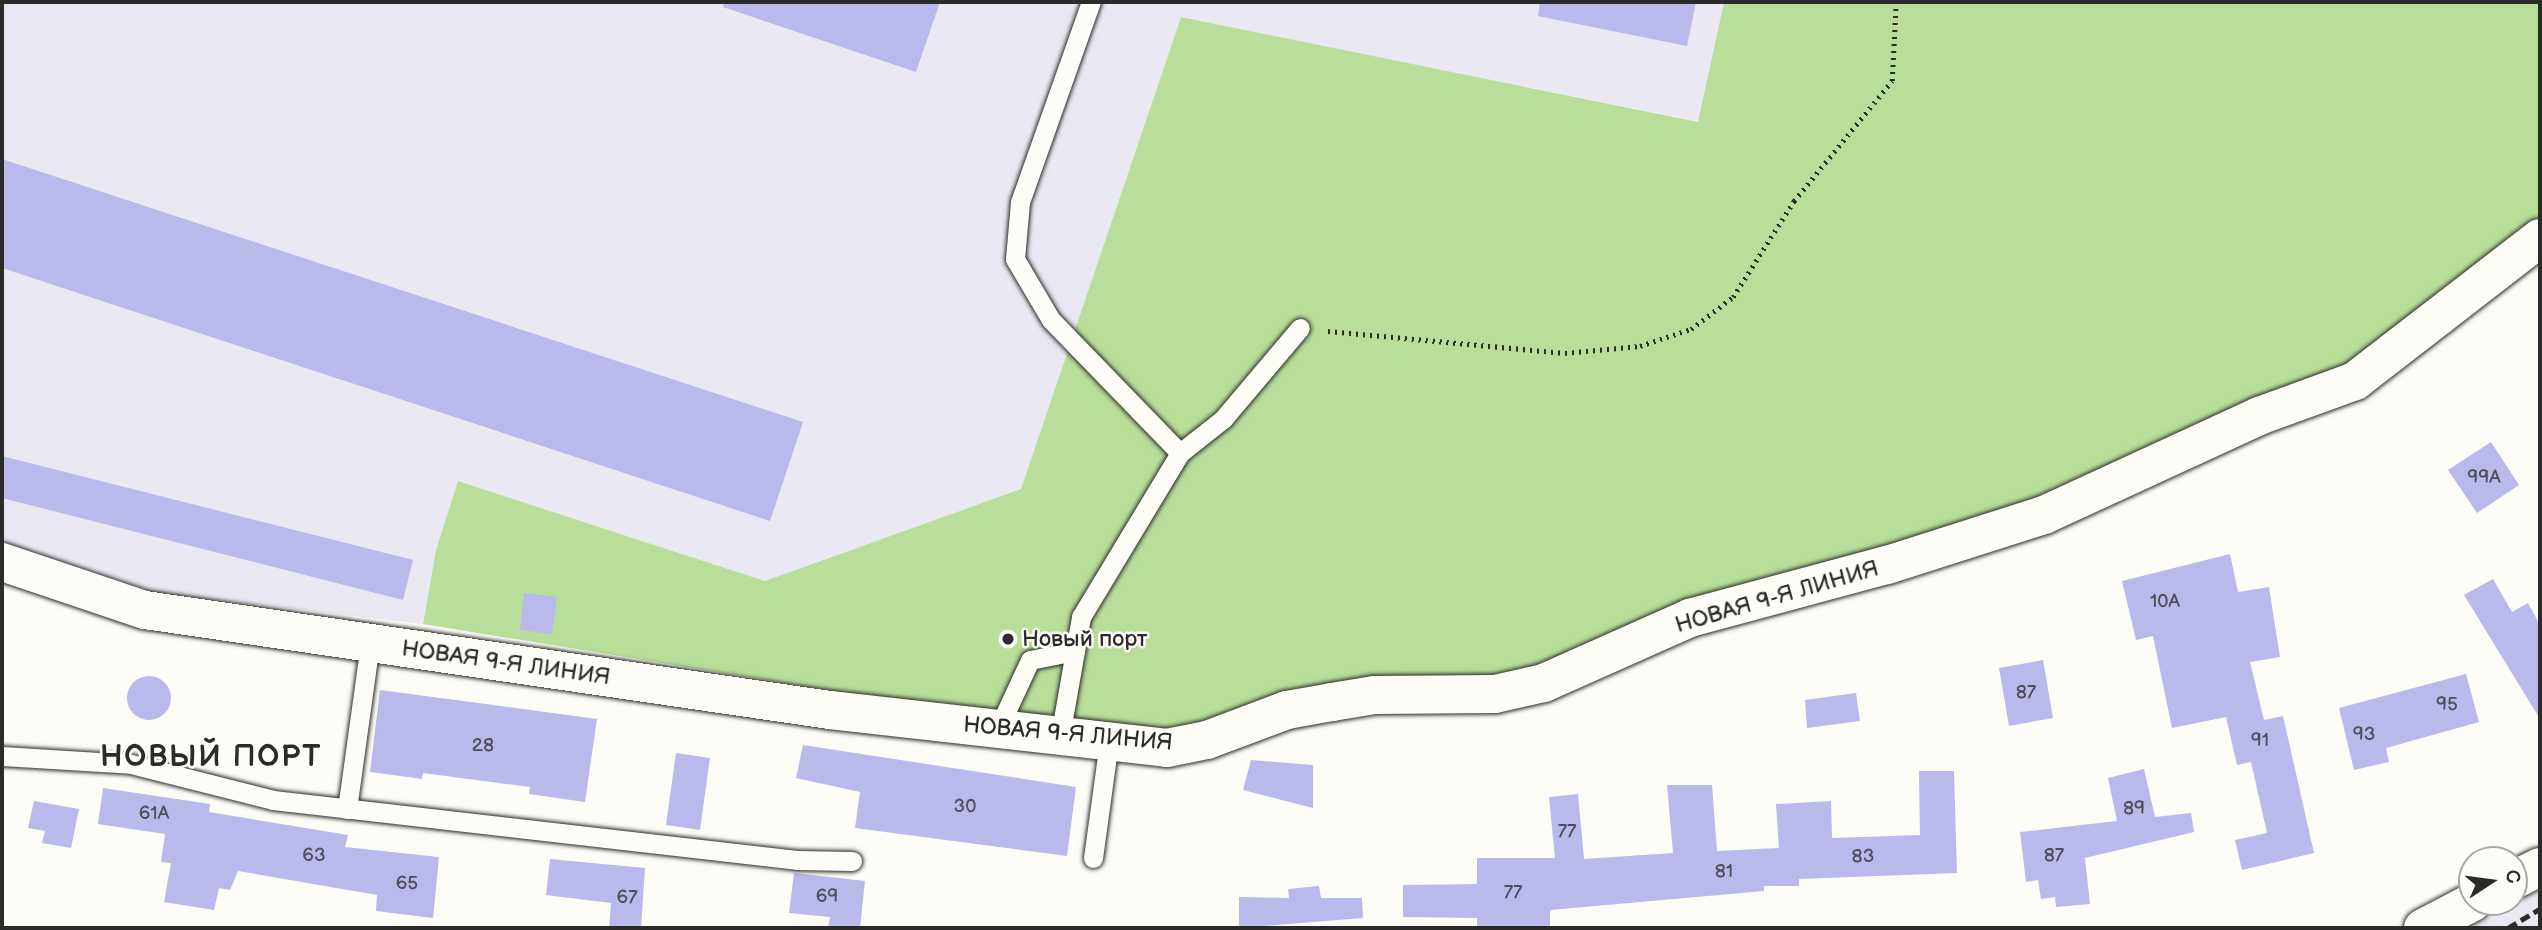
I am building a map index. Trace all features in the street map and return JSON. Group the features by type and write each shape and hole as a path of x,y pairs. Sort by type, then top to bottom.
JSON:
{"street":[{"name":"НОВАЯ 9-Я ЛИНИЯ","path":"2,562 145,610 830,710 1167,748 1287,710 1332,702 1374,695 1495,694 1544,683 1690,618 1887,565 2044,515 2259,416 2355,381 2540,238"},
{"path":"2423,928 2458,910"}],"lane":[{"path":"1091,2 1020,202 1015,260 1051,320 1180,453"},
{"path":"1060,736 1081,617 1180,453 1223,419 1300,328"},
{"path":"347,809 370,643"},
{"path":"998,729 1030,660 1075,651"},
{"path":"1093,858 1109,741"},
{"path":"2,756 131,764 273,800 797,860 852,861"}],"path":[{"path":"1300,328 1565,354 1640,346 1691,329 1733,297 1794,201 1892,82 1896,2"}],"shaded area":[{"path":"2,2 1724,2 1699,122 1181,17 1021,489 765,581 458,481 436,550 423,624 159,593 2,541"},
{"path":"2540,891 2540,928 2470,928 2493,916 2528,916 2528,897"}],"green space":[{"path":"1724,2 2540,2 2540,220 2388,345 2039,502 1539,674 1166,736 834,691 423,624 436,550 458,481 765,581 1021,489 1181,17 1698,122"}],"building":[{"path":"724,2 940,2 916,72 723,7"},
{"path":"1540,2 1696,2 1687,46 1538,16"},
{"path":"2,159 803,422 770,521 2,268"},
{"path":"2491,442 2519,485 2477,513 2448,470"},
{"path":"2,456 413,560 403,600 2,498"},
{"path":"2230,554 2238,592 2269,587 2280,657 2250,662 2264,720 2283,716 2314,853 2242,870 2235,840 2267,833 2251,762 2237,765 2226,717 2172,728 2153,636 2136,640 2122,581"},
{"path":"2493,579 2512,612 2528,603 2540,625 2540,719 2464,595"},
{"path":"524,593 557,597 552,634 520,630"},
{"path":"2043,660 2053,718 2009,726 1999,668"},
{"path":"2466,674 2479,722 2386,748 2389,762 2354,770 2339,708"},
{"path":"149,676 158,677 165,682 170,689 170,707 165,714 158,719 149,720 140,719 133,714 128,707 127,698 128,689 133,682 140,677"},
{"path":"380,690 597,719 585,802 529,794 530,787 423,773 422,779 370,772"},
{"path":"1856,693 1860,721 1807,728 1805,700"},
{"path":"803,745 1076,787 1067,856 855,828 860,792 796,778"},
{"path":"676,753 710,758 700,830 666,825"},
{"path":"1251,760 1313,765 1313,808 1243,790"},
{"path":"2144,769 2155,817 2191,813 2194,832 2085,858 2090,904 2056,907 2055,897 2041,899 2038,880 2026,882 2020,832 2117,821 2108,778"},
{"path":"1919,771 1954,771 1957,873 1799,879 1799,886 1764,886 1764,891 1550,910 1550,928 1477,928 1477,918 1403,917 1403,885 1477,884 1477,858 1555,858 1549,797 1578,794 1584,859 1673,853 1667,785 1712,785 1717,851 1779,848 1776,804 1831,801 1832,838 1920,835"},
{"path":"103,788 210,804 209,812 348,835 345,847 439,857 433,918 376,911 377,895 238,871 230,890 219,888 214,910 164,902 171,863 161,862 165,834 98,824"},
{"path":"34,801 79,809 71,848 42,843 45,831 28,828"},
{"path":"550,859 645,868 641,928 609,928 611,903 546,895"},
{"path":"794,873 865,881 860,928 828,928 830,917 789,913"},
{"path":"1319,886 1321,898 1362,898 1363,918 1239,928 1239,897 1289,898 1288,889"}],"railway":[{"path":"2508,928 2540,909"}],"place":[{"name":"Новый порт","path":"1008,639"}],"district":[{"name":"НОВЫЙ ПОРТ","path":"211,757"}]}
